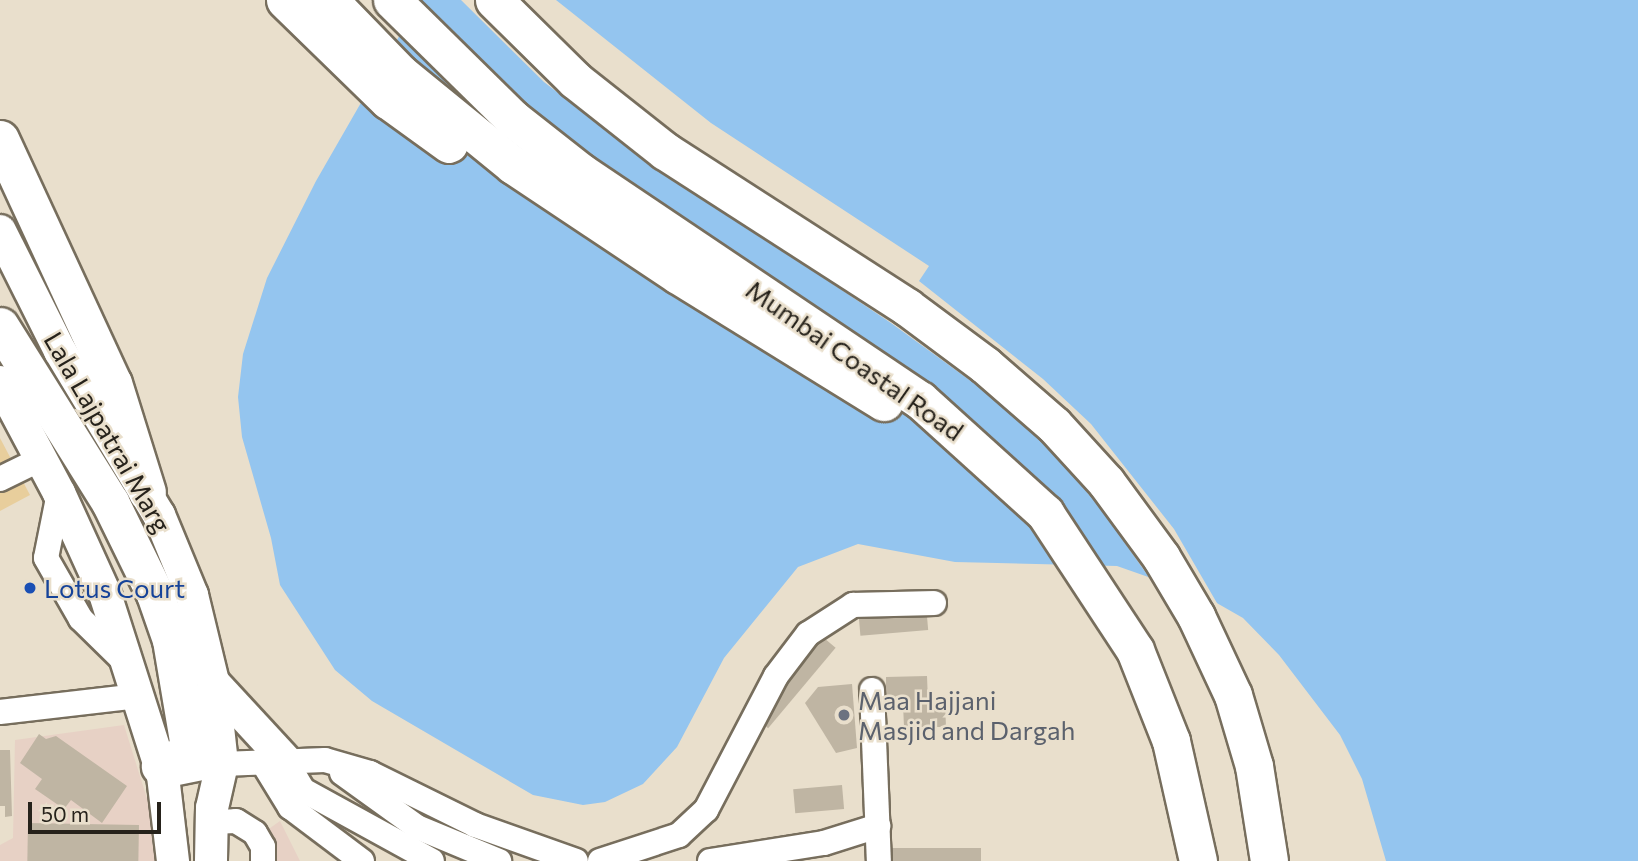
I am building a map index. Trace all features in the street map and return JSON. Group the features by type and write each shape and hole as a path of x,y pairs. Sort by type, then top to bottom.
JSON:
{"highway":[{"path":"285,0 387,100 451,146 527,191 589,216"},
{"path":"329,0 400,74 460,126 589,216 820,364 999,467"},
{"name":"Mumbai Coastal Road","path":"392,0 512,118 582,173 868,363 999,467 1045,513 1135,650 1171,741 1198,861"},
{"path":"494,0 575,80 664,151 907,307"},
{"path":"524,0 622,92 791,211 907,307 985,365 1054,425 1106,482 1161,557 1196,616 1233,695 1254,766 1269,861"},
{"path":"0,139 113,383 147,492"},
{"path":"0,326 130,539 171,640 170,763"}],"main road":[{"name":"Lala Lajpatrai Marg","path":"0,231 60,351 147,492 192,595 213,682 222,764 211,822 211,861"},
{"path":"1,388 15,470 59,493 105,594 138,695 170,763 173,861"},
{"path":"213,682 274,761"}],"street":[{"path":"600,861 679,835 706,810 776,676 808,634 853,605 934,603"},
{"path":"872,690 879,861"},
{"path":"0,712 138,695"},
{"path":"170,763 325,760 370,774 475,825 576,861"},
{"path":"325,760 417,827 499,861"},
{"path":"274,761 290,807 362,861"},
{"path":"274,761 303,790 432,861"},
{"path":"211,822 236,821 255,833 268,856"},
{"path":"710,861 824,842 878,826"}],"shaded area":[{"path":"0,438 30,495 0,511"},
{"path":"124,725 149,805 161,861 0,861 0,845 13,838 15,740"},
{"path":"280,821 300,861 252,861 256,838"}],"water":[{"path":"420,0 1638,0 1638,861 1386,861 1362,779 1340,735 1279,655 1243,618 1208,598 1117,566 955,562 858,544 798,567 724,658 677,747 643,784 605,802 583,805 533,795 372,701 335,670 280,585 271,538 242,437 238,397 243,354 267,278 316,181"}],"pier":[{"path":"461,0 556,0 711,123 929,266 919,281 1043,379 1091,424 1174,529 1221,610 1151,580 1098,505 1055,455 997,400 891,323 631,149 544,82"}],"building":[{"path":"926,605 928,630 860,636 858,611"},
{"path":"818,633 836,648 768,728 751,713"},
{"path":"927,676 928,702 945,702 946,727 904,727 903,704 886,704 886,677"},
{"name":"Maa Hajjani Masjid and Dargah","path":"852,684 857,748 836,753 805,703 818,687"},
{"path":"39,734 46,739 56,736 127,786 102,823 71,800 64,809 35,789 42,779 20,763"},
{"path":"0,750 10,750 12,816 5,817 5,806 0,806"},
{"path":"842,785 844,809 795,813 793,789"},
{"path":"28,823 139,825 138,861 27,861"},
{"path":"890,848 981,848 981,861 890,861"}],"place":[{"name":"Lotus Court","path":"30,588"},
{"name":"Maa Hajjani Masjid and Dargah","path":"844,715"}]}
